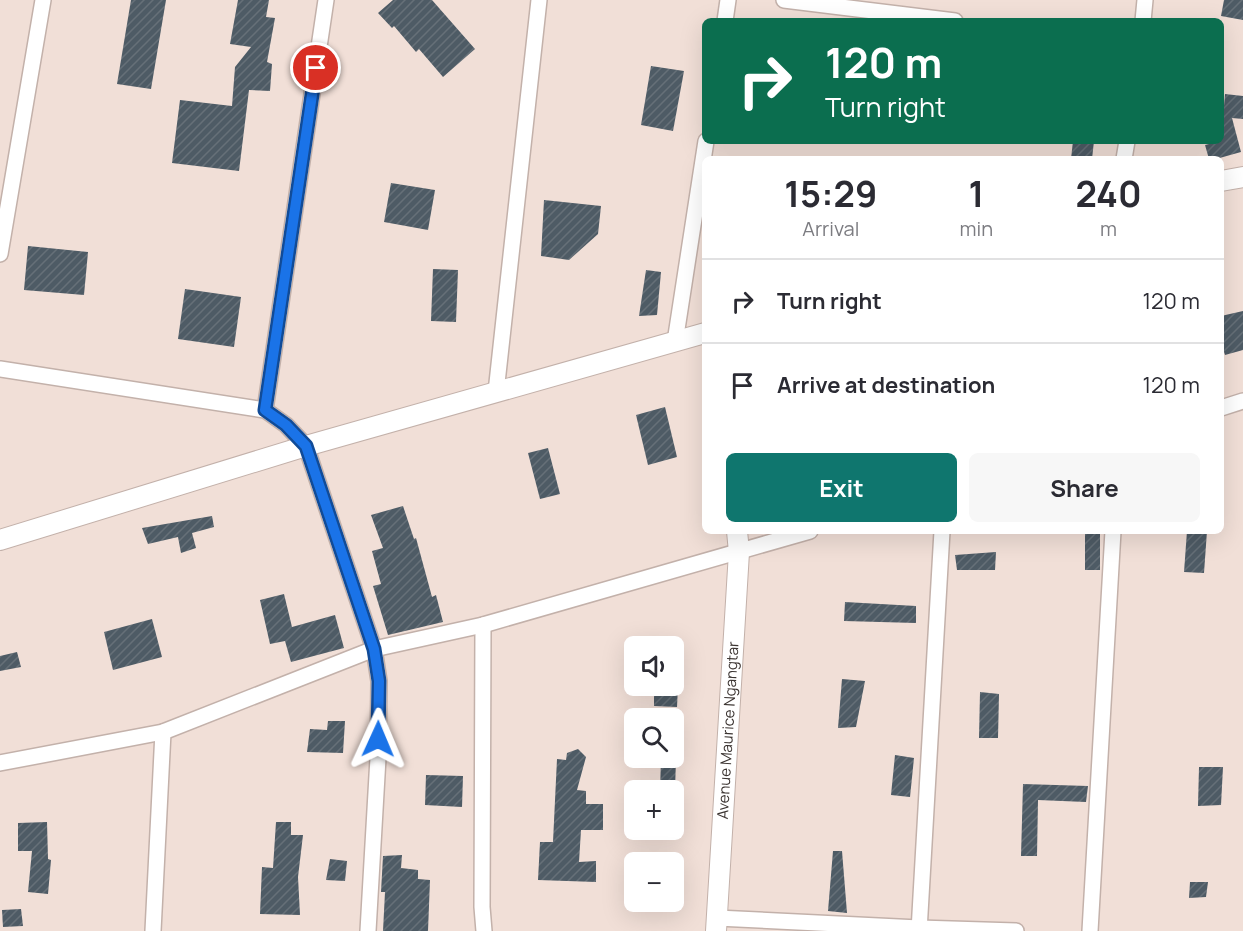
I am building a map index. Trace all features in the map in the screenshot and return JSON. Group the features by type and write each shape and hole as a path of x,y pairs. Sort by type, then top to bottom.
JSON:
{"street":[{"path":"0,254 43,0"},
{"path":"265,410 326,0"},
{"path":"496,392 539,0"},
{"path":"725,18 728,0"},
{"path":"784,0 931,18"},
{"path":"1143,18 1145,0"},
{"path":"675,342 702,167"},
{"path":"1224,181 1243,177"},
{"path":"0,540 306,446 702,334"},
{"path":"0,369 265,410 286,425 306,446 374,649 379,681 378,758 368,931"},
{"path":"1224,407 1243,401"},
{"name":"Avenue Maurice Ngangtar","path":"716,924 739,552 737,534"},
{"path":"0,763 163,732 374,649 483,625 800,534"},
{"path":"919,929 942,534"},
{"path":"1090,931 1113,534"},
{"path":"483,625 482,908 484,931"},
{"path":"153,931 163,732"},
{"path":"716,924 1016,931"}],"building":[{"path":"131,0 166,0 151,89 117,84"},
{"path":"238,0 269,0 266,17 275,18 267,62 272,64 270,91 249,90 239,171 172,163 180,100 232,106 235,67 251,47 230,44"},
{"path":"393,0 432,0 475,49 443,77 419,49 416,52 394,26 392,28 378,13"},
{"path":"1224,0 1243,0 1243,20 1221,16"},
{"path":"651,66 684,71 673,131 641,125"},
{"path":"1225,94 1243,96 1243,119 1232,118 1241,152 1224,157 1208,156 1205,145 1224,144"},
{"path":"1073,144 1094,144 1092,156 1071,156"},
{"path":"391,183 435,190 428,230 384,222"},
{"path":"544,200 601,206 598,234 569,260 541,256"},
{"path":"28,246 88,252 84,295 24,290"},
{"path":"433,269 458,270 456,322 431,321"},
{"path":"646,270 661,272 657,315 639,316"},
{"path":"185,289 241,297 234,347 178,339"},
{"path":"1243,311 1243,350 1225,355 1224,352 1224,315"},
{"path":"665,407 677,457 648,465 636,415"},
{"path":"548,448 560,494 540,499 528,453"},
{"path":"403,506 414,539 416,538 432,597 436,595 443,622 388,635 373,586 381,584 372,551 383,548 371,515"},
{"path":"212,516 214,527 192,533 196,548 181,553 178,537 148,544 142,528"},
{"path":"1085,534 1100,534 1100,570 1085,570"},
{"path":"1187,534 1207,534 1204,573 1184,572"},
{"path":"996,552 995,570 957,570 955,555"},
{"path":"284,594 292,627 335,615 344,648 291,662 285,641 270,644 260,600"},
{"path":"845,602 916,606 916,623 844,621"},
{"path":"152,619 162,657 113,670 104,632"},
{"path":"17,652 21,667 0,671 0,656"},
{"path":"842,679 865,681 856,727 838,728"},
{"path":"980,692 999,694 998,738 979,738"},
{"path":"654,696 678,696 677,707 654,706"},
{"path":"328,721 345,721 343,753 307,752 310,729 327,730"},
{"path":"578,749 586,757 577,790 586,791 586,804 603,804 603,830 581,830 579,862 596,861 596,882 538,880 540,842 553,842 557,759 566,760 567,753"},
{"path":"895,755 914,758 910,797 891,795"},
{"path":"1199,767 1223,767 1221,805 1198,806"},
{"path":"661,768 676,768 675,780 660,780"},
{"path":"426,775 463,776 462,807 425,805"},
{"path":"1023,784 1088,786 1086,802 1038,800 1037,856 1021,856"},
{"path":"47,822 48,859 51,860 48,894 28,892 32,851 18,851 18,823"},
{"path":"276,822 291,822 291,835 303,835 298,877 300,915 260,914 262,867 273,868"},
{"path":"833,851 842,851 847,913 828,911"},
{"path":"402,855 401,868 418,870 418,879 430,880 428,931 383,931 385,892 381,892 383,856"},
{"path":"330,859 347,861 345,881 326,880"},
{"path":"1190,882 1208,882 1206,897 1189,898"},
{"path":"21,909 23,926 3,927 2,910"}],"route":[{"path":"316,68 265,410 286,425 306,446 374,649 379,681 378,739"}]}
